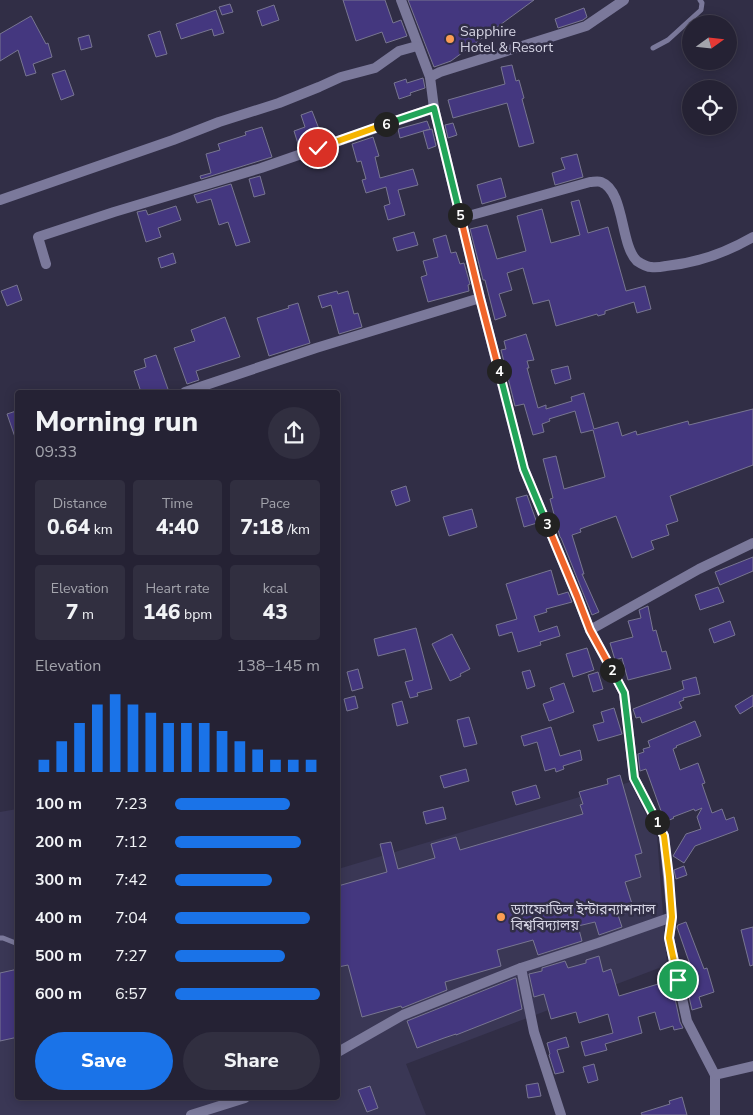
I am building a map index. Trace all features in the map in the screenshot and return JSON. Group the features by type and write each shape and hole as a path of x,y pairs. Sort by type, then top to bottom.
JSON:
{"street":[{"path":"401,0 430,77 434,108 524,469 590,630 624,693 634,778 664,836 672,917 669,938 687,1021 715,1075 715,1115"},
{"path":"430,77 440,72 586,26 624,0"},
{"path":"0,200 173,140 219,122 279,103 319,88 341,77 375,68 398,51 418,46"},
{"path":"46,264 38,237 261,168 434,108"},
{"path":"461,218 590,182 602,182 611,190 618,205 631,253 638,261 650,268 674,265 713,256 753,237"},
{"path":"191,390 316,348 480,298"},
{"path":"590,630 699,569 753,543"},
{"path":"340,1051 404,1015 521,968 672,917"},
{"path":"521,968 534,1032 561,1115"},
{"path":"715,1075 753,1066"},
{"path":"191,1115 239,1100"}],"lane":[{"path":"653,48 668,40 701,10 702,4 700,0"},
{"path":"0,938 15,943"}],"shaded area":[{"name":"ড্যাফোডিল ইন্টারন্যাশনাল বিশ্ববিদ্যালয়","path":"630,782 657,837 667,965 406,1064 426,1115 0,1115 0,812 15,809 15,1100 340,1100 340,868"}],"building":[{"path":"343,0 385,0 393,23 401,20 407,36 386,43 382,32 356,41"},
{"name":"Sapphire Hotel & Resort","path":"408,0 534,0 451,61 434,67"},
{"path":"230,4 233,12 222,15 219,7"},
{"path":"274,5 279,20 262,26 257,11"},
{"path":"584,8 587,17 558,28 555,19"},
{"path":"216,10 224,33 214,36 212,29 181,39 176,24"},
{"path":"31,16 46,44 48,43 52,57 33,64 36,73 26,76 18,50 0,61 0,34"},
{"path":"160,31 167,54 156,57 148,35"},
{"path":"89,35 92,47 81,50 78,38"},
{"path":"512,65 516,81 519,80 534,143 519,147 507,103 453,118 448,100 505,84 501,67"},
{"path":"65,70 74,95 61,100 52,74"},
{"path":"423,78 425,88 399,99 394,83 406,79 407,83"},
{"path":"312,111 321,134 306,139 308,144 299,147 294,131 305,127 301,115"},
{"path":"427,121 430,129 400,138 398,129"},
{"path":"453,123 457,135 448,138 445,125"},
{"path":"262,127 272,157 201,179 200,176 211,173 206,154 220,150 218,144 246,135 245,132"},
{"path":"432,129 436,146 428,149 423,131"},
{"path":"373,137 379,156 375,157 380,178 413,169 418,185 398,190 405,215 388,220 384,206 390,204 386,187 366,193 362,180 366,179 361,161 357,162 352,144"},
{"path":"577,154 583,177 555,185 552,173 565,169 561,158"},
{"path":"260,176 265,194 254,197 249,179"},
{"path":"501,178 506,197 482,204 477,185"},
{"path":"231,184 250,242 236,246 228,222 219,225 211,199 197,203 194,195"},
{"path":"579,200 588,233 608,227 626,291 645,286 651,309 637,313 634,302 605,311 605,314 598,316 597,314 556,326 549,300 533,304 523,268 507,273 512,290 499,294 506,316 495,320 470,229 487,225 497,259 526,251 517,216 542,209 551,243 580,235 571,202"},
{"path":"176,206 181,220 158,228 161,237 146,242 137,212 146,210 148,215"},
{"path":"414,232 418,245 397,251 393,238"},
{"path":"446,235 451,253 456,252 460,264 464,263 470,284 468,285 469,291 428,302 421,277 427,275 423,261 438,257 433,239"},
{"path":"173,253 176,263 161,268 158,258"},
{"path":"17,285 22,300 7,306 1,291"},
{"path":"337,291 338,294 348,291 354,314 358,313 362,327 339,334 331,305 322,308 318,296"},
{"path":"298,303 310,343 269,356 257,318 289,308 288,306"},
{"path":"225,317 240,357 196,371 199,380 187,384 174,348 195,341 191,330"},
{"path":"526,334 534,360 527,361 529,368 527,368 538,408 546,405 546,409 572,401 571,397 584,393 594,429 618,422 622,436 636,431 637,435 688,421 689,425 753,409 753,465 670,496 678,521 666,525 669,535 651,541 654,549 632,558 616,516 580,529 581,532 572,535 584,574 582,574 599,612 592,615 560,537 550,499 553,498 543,459 556,456 564,489 605,477 593,430 581,433 575,411 549,419 550,421 542,424 544,432 533,435 524,404 515,406 501,350 506,349 504,341"},
{"path":"156,355 168,390 140,390 134,371 146,367 144,359"},
{"path":"568,366 571,379 555,384 551,370"},
{"path":"15,411 15,437 7,414"},
{"path":"406,486 410,501 396,506 391,491"},
{"path":"527,495 537,523 524,527 516,498"},
{"path":"472,509 477,527 449,536 443,517"},
{"path":"753,557 753,571 720,585 715,572"},
{"path":"551,570 558,595 568,592 572,602 546,609 547,612 534,616 539,632 557,626 560,636 540,642 541,645 518,652 512,632 499,636 496,625 517,619 506,584"},
{"path":"718,587 724,602 700,610 695,595"},
{"path":"648,606 653,631 656,630 662,652 666,651 671,669 628,680 622,658 615,660 610,643 633,637 628,621 641,618 639,610"},
{"path":"730,621 735,635 714,643 709,629"},
{"path":"416,628 432,689 417,693 418,696 410,698 405,682 413,680 405,649 378,656 374,639"},
{"path":"452,634 470,669 450,681 432,644"},
{"path":"587,648 594,670 573,677 566,654"},
{"path":"358,669 363,688 352,691 347,672"},
{"path":"530,670 535,686 527,689 522,672"},
{"path":"598,672 603,689 593,692 588,675"},
{"path":"696,677 700,694 683,698 684,700 679,702 682,708 642,723 640,717 636,718 633,709 684,689 682,681"},
{"path":"564,683 574,712 549,721 543,704 554,700 550,688"},
{"path":"753,695 753,706 740,714 735,706"},
{"path":"355,696 358,708 347,711 344,699"},
{"path":"402,701 408,723 397,726 392,704"},
{"path":"614,708 622,734 598,741 593,725 604,722 601,712"},
{"path":"469,717 477,744 464,747 457,720"},
{"path":"695,721 701,736 673,749 680,770 698,763 705,783 702,784 712,813 722,809 726,820 734,817 738,830 695,846 684,863 673,856 686,834 701,829 697,817 702,808 695,811 694,809 665,822 646,769 640,771 638,754 644,752 643,749 650,747 648,741"},
{"path":"551,727 560,756 580,750 582,760 563,766 564,769 556,772 555,768 545,771 537,742 524,746 521,736"},
{"path":"466,769 469,781 444,788 440,776"},
{"path":"620,775 642,853 635,855 641,877 625,882 634,910 618,915 622,927 599,935 595,922 578,926 582,941 538,955 533,940 497,950 501,966 445,982 447,990 402,1008 401,1006 362,1017 348,965 340,967 340,885 387,872 380,844 391,842 398,869 435,858 431,844 456,837 460,850 583,814 580,805 583,804 579,792 608,784 607,779"},
{"path":"536,785 540,798 516,805 512,792"},
{"path":"443,807 446,819 426,824 423,812"},
{"path":"684,866 687,875 676,879 674,870"},
{"path":"686,922 704,969 707,968 714,992 699,997 702,1007 692,1010 684,975 693,973 677,927"},
{"path":"753,927 753,965 750,966 741,930"},
{"path":"599,956 603,972 611,969 619,996 671,980 683,1028 674,1030 673,1026 660,1030 655,1012 638,1017 642,1033 605,1044 607,1050 585,1056 581,1042 613,1033 608,1014 579,1023 576,1012 551,1019 544,994 534,997 529,974 542,971 542,968 565,961 568,968 586,963 586,960"},
{"path":"15,970 15,1038 0,1041 0,973"},
{"path":"516,978 522,1009 417,1048 407,1021"},
{"path":"566,1037 569,1047 557,1050 564,1072 555,1074 547,1043"},
{"path":"594,1064 598,1080 588,1083 583,1067"},
{"path":"538,1083 541,1096 528,1098 526,1085"},
{"path":"370,1086 378,1108 367,1112 358,1090"},
{"path":"682,1097 687,1115 642,1115 641,1113 670,1104 669,1101"}],"place":[{"name":"Sapphire Hotel & Resort","path":"450,39"},
{"name":"ড্যাফোডিল ইন্টারন্যাশনাল বিশ্ববিদ্যালয়","path":"501,917"}],"route":[{"path":"318,148 434,108 524,469 590,630 624,693 634,778 664,836 672,917 669,938 678,980"}]}
